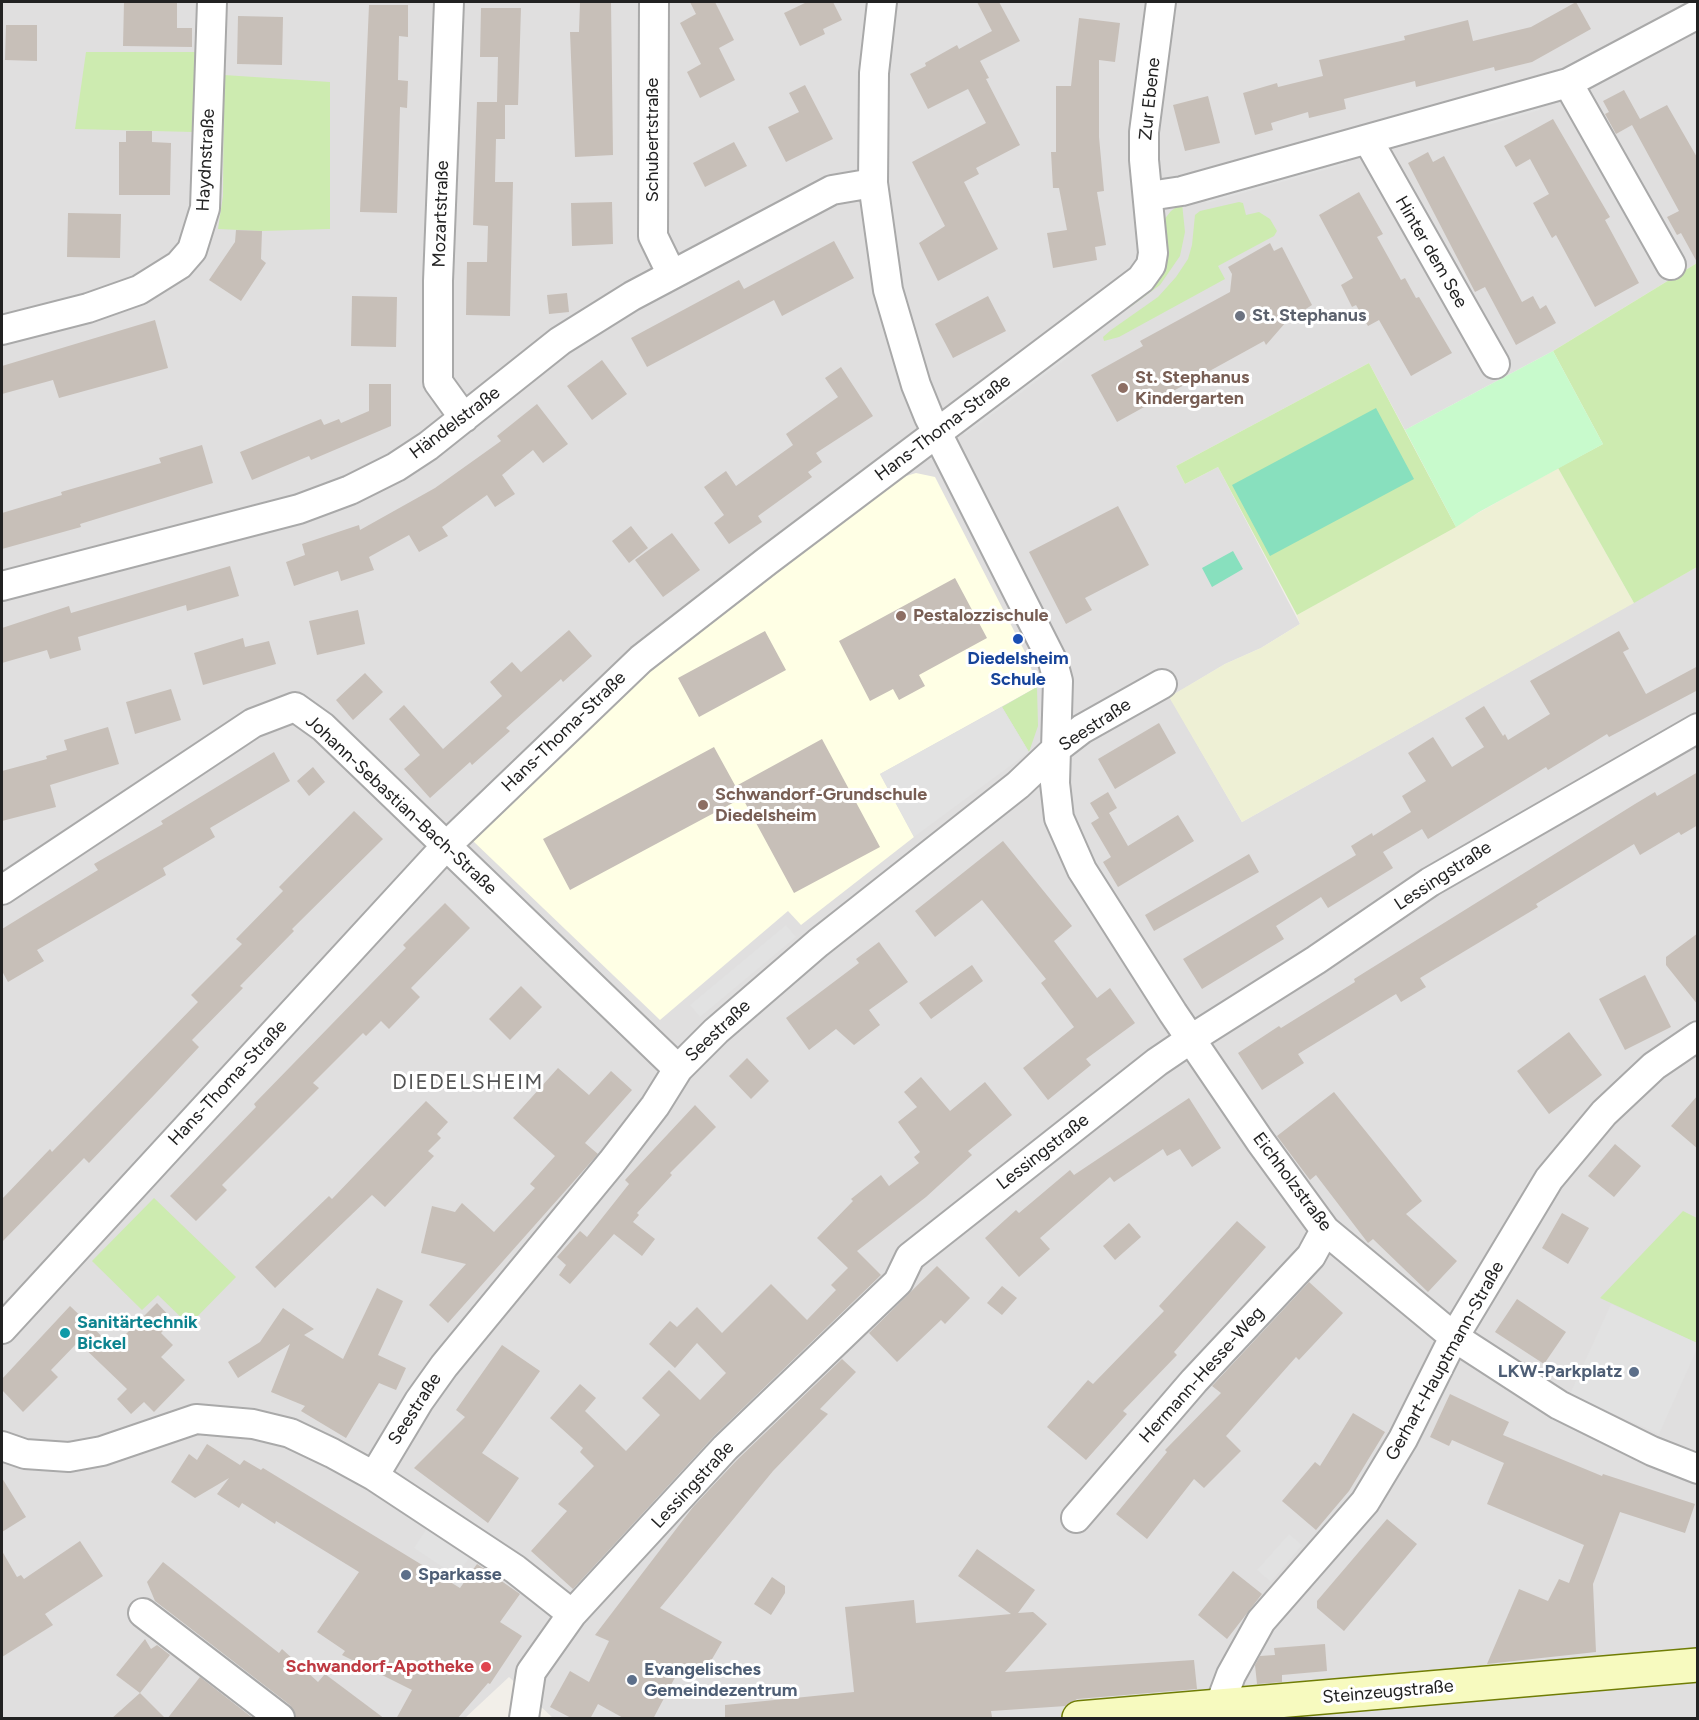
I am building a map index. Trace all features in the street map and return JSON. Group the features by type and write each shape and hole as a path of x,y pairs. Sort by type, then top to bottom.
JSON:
{"street":[{"name":"Haydnstraße","path":"2,330 88,308 139,290 178,265 192,250 205,208 212,2"},
{"name":"Mozartstraße","path":"449,2 438,281 438,382 464,418"},
{"name":"Schubertstraße","path":"654,2 653,236 671,273"},
{"name":"Eichholzstraße","path":"882,2 874,73 873,183 888,290 916,385 1053,662 1058,681 1055,783 1059,818 1082,870 1191,1039 1260,1141 1325,1230 1454,1337 1559,1405 1652,1451 1698,1469"},
{"name":"Zur Ebene","path":"1149,196 1144,160 1144,132 1161,2"},
{"path":"1149,196 1182,191 1568,83 1698,14"},
{"path":"1568,83 1671,265"},
{"name":"Hinter dem See","path":"1368,140 1495,364"},
{"name":"Händelstraße","path":"2,586 299,509 351,489 396,467 464,418 560,341 671,273 832,190 873,183"},
{"name":"Hans-Thoma-Straße","path":"2,1329 446,846 641,659 766,561 1141,279 1151,265 1153,254 1149,196"},
{"name":"Seestraße","path":"374,1476 419,1401 444,1366 612,1162 655,1106 678,1069 716,1031 818,943 1018,785 1056,749 1082,729 1162,684"},
{"name":"Johann-Sebastian-Bach-Straße","path":"2,890 253,723 295,707 323,727 678,1069"},
{"name":"Lessingstraße","path":"524,1719 531,1671 572,1614 725,1448 898,1282 910,1257 1157,1062 1191,1039 1316,960 1440,876 1698,728"},
{"name":"Gerhart-Hauptmann-Straße","path":"1219,1707 1231,1676 1261,1621 1365,1503 1403,1439 1454,1337 1549,1179 1604,1113 1654,1066 1698,1036"},
{"name":"Hermann-Hesse-Weg","path":"1076,1518 1194,1381 1311,1256 1325,1230"},
{"path":"2,1446 25,1454 69,1457 102,1451 196,1419 253,1424 290,1433 374,1476 515,1569 572,1614"},
{"path":"143,1613 280,1719"},
{"name":"Steinzeugstraße","path":"1079,1719 1170,1715 1219,1707 1698,1665"}],"shaded area":[{"path":"2,2 1697,2 1697,263 1553,351 1405,430 1369,363 1176,466 1185,484 1218,467 1300,624 1261,648 1225,664 1170,697 1242,822 1697,567 1697,1718 553,1718 509,1677 465,1718 2,1718"},
{"path":"1538,102 1540,110 1488,125 1486,116"},
{"path":"1344,156 1346,164 1207,203 1204,195"},
{"path":"1065,350 1070,356 965,435 960,428"},
{"path":"1558,468 1634,603 1242,822 1169,697 1225,664 1261,648 1300,624 1297,615"},
{"name":"Schwandorf-Grundschule Diedelsheim","path":"916,473 935,477 1028,658 1037,687 880,774 914,837 801,925 788,911 660,1020 473,841 650,670 903,477"},
{"path":"1002,707 1029,752 914,837 880,774"},
{"path":"786,925 796,937 700,1017 690,1005"},
{"name":"LKW-Parkplatz","path":"1611,1304 1697,1343 1697,1349 1659,1434 1570,1394"},
{"path":"427,1528 470,1557 456,1576 414,1548"},
{"path":"1289,1534 1302,1545 1271,1582 1257,1570"}],"green space":[{"path":"86,52 195,52 193,132 75,129"},
{"path":"224,75 330,82 330,229 262,231 218,229 223,196"},
{"path":"1182,203 1185,232 1180,256 1160,285 1129,308 1126,305 1163,221"},
{"path":"1243,203 1246,215 1259,212 1270,219 1277,231 1274,236 1218,266 1225,279 1119,337 1104,341 1103,337 1158,297 1176,277 1188,259 1195,215 1200,211"},
{"path":"1697,263 1697,567 1634,603 1558,468 1603,444 1553,351"},
{"path":"1553,351 1603,444 1456,527 1405,430"},
{"path":"1369,363 1456,527 1297,615 1218,467 1185,484 1176,466"},
{"path":"1376,408 1414,479 1270,556 1232,485"},
{"path":"1233,551 1243,569 1212,587 1202,568"},
{"path":"1037,687 1038,726 1029,752 1002,707"},
{"path":"154,1198 236,1277 189,1325 158,1295 142,1310 92,1261"},
{"path":"1683,1211 1697,1218 1697,1343 1600,1298"}],"building":[{"path":"124,2 177,2 177,28 192,28 192,47 123,46"},
{"path":"580,2 611,2 613,155 575,157 570,32 579,32"},
{"path":"690,2 715,2 734,40 719,48 735,80 700,98 687,72 701,64 680,23 696,14"},
{"path":"807,2 833,2 842,20 823,29 825,34 800,46 784,13"},
{"path":"977,2 999,2 1020,41 980,61 989,78 986,79 1020,145 976,168 979,174 964,182 998,249 938,281 919,243 945,226 912,162 986,123 968,89 928,109 910,74 957,45 959,49 992,31"},
{"path":"1576,2 1591,29 1532,62 1495,71 1494,67 1416,87 1415,81 1344,99 1346,109 1309,118 1308,112 1271,123 1273,130 1255,135 1243,93 1277,83 1278,87 1323,76 1319,60 1405,40 1404,36 1468,20 1473,41 1531,27"},
{"path":"369,5 408,5 408,37 399,36 398,80 408,81 407,108 400,107 397,213 360,212"},
{"path":"481,8 521,8 518,105 505,105 505,139 496,139 495,182 513,182 510,316 466,315 467,262 487,262 488,226 473,225 477,102 497,102 498,57 480,57"},
{"path":"238,16 283,17 282,65 237,64"},
{"path":"1079,18 1120,23 1115,62 1099,60 1099,137 1104,191 1097,192 1106,245 1095,247 1097,260 1053,268 1047,233 1067,230 1059,188 1053,188 1051,152 1056,152 1056,86 1071,86"},
{"path":"6,25 37,25 37,61 5,60"},
{"path":"805,85 833,139 786,162 768,127 799,112 789,93"},
{"path":"1624,90 1640,119 1667,105 1698,159 1698,264 1681,233 1677,235 1667,217 1679,211 1632,125 1616,134 1605,114 1609,112 1603,101"},
{"path":"1208,96 1220,143 1185,151 1173,105"},
{"path":"1553,119 1610,217 1605,220 1639,283 1595,307 1556,235 1552,238 1533,203 1549,194 1530,159 1516,167 1504,146"},
{"path":"126,131 152,131 152,142 171,143 170,195 119,195 119,142 126,142"},
{"path":"734,142 747,166 705,187 693,163"},
{"path":"1428,152 1433,162 1444,156 1522,302 1533,296 1540,309 1546,305 1556,323 1516,345 1485,287 1475,292 1408,163"},
{"path":"1359,192 1383,234 1377,237 1401,280 1405,278 1416,298 1419,297 1452,353 1411,376 1379,320 1368,326 1356,305 1352,307 1341,285 1353,278 1319,215"},
{"path":"612,202 613,244 572,246 571,203"},
{"path":"68,213 121,214 120,258 67,257"},
{"path":"236,230 262,231 261,259 266,263 241,301 209,280 235,242"},
{"path":"834,241 854,278 782,316 774,300 647,367 631,338 739,280 744,289"},
{"name":"St. Stephanus","path":"1270,243 1274,251 1282,247 1312,305 1286,322 1266,345 1264,341 1117,422 1091,375 1143,346 1140,341 1230,292 1232,274 1228,267"},
{"path":"567,293 569,312 549,314 547,295"},
{"path":"352,296 397,297 396,347 351,346"},
{"path":"988,296 1006,331 953,358 935,324"},
{"path":"155,320 168,368 59,398 53,380 2,394 2,366"},
{"path":"602,360 627,394 592,420 567,386"},
{"path":"841,367 873,416 816,453 822,462 808,472 812,477 758,516 762,522 729,544 714,523 724,515 704,487 726,471 736,486 793,445 786,434 838,397 825,378"},
{"path":"369,384 391,384 391,426 311,460 309,456 252,480 240,452 321,419 324,425 339,419 341,423 369,411"},
{"path":"537,404 568,444 543,463 533,450 502,475 515,494 495,507 487,495 442,527 448,536 419,552 409,535 369,557 374,570 341,581 338,571 294,586 286,562 305,555 302,544 359,525 360,530 435,488 501,441 497,436"},
{"path":"202,445 213,483 80,524 81,527 2,549 2,513 62,495 61,492 161,463 159,458"},
{"path":"1118,506 1149,565 1085,598 1092,610 1066,624 1029,552"},
{"path":"631,526 648,548 629,563 612,541"},
{"path":"672,533 700,570 663,597 635,560"},
{"path":"230,566 239,596 187,611 186,605 78,637 81,650 50,659 47,650 2,663 2,628 69,606 71,613"},
{"path":"955,578 987,638 919,675 925,686 899,700 893,689 870,701 839,641"},
{"path":"358,610 365,644 317,655 309,621"},
{"path":"569,630 592,656 563,682 561,679 506,728 510,731 472,765 470,762 430,798 404,769 420,755 389,719 404,705 443,749 502,696 490,682 512,662 521,672"},
{"path":"765,631 786,670 699,717 678,678"},
{"path":"1619,631 1629,649 1623,652 1646,694 1698,666 1698,690 1609,737 1607,734 1548,770 1546,767 1428,839 1422,829 1383,852 1393,868 1328,908 1321,897 1276,926 1284,939 1202,989 1183,959 1356,855 1351,846 1372,833 1373,836 1411,812 1402,796 1426,781 1408,753 1433,737 1452,767 1484,747 1465,718 1484,706 1508,740 1550,714 1530,681"},
{"path":"243,638 245,647 269,641 276,664 203,685 194,653"},
{"path":"365,673 383,692 353,720 336,700"},
{"path":"171,689 181,720 135,734 126,702"},
{"path":"1159,723 1176,753 1115,789 1098,759"},
{"path":"108,727 119,764 50,785 56,807 2,821 2,771 47,759 46,756 67,750 64,740"},
{"path":"822,739 880,847 794,893 736,786"},
{"path":"714,747 742,798 570,890 543,839"},
{"path":"274,752 290,781 210,828 215,837 163,868 166,875 37,950 44,961 8,982 2,971 2,929 98,870 94,864 163,824 161,821"},
{"path":"313,767 325,782 309,796 297,781"},
{"path":"1698,772 1698,825 1681,835 1679,832 1640,855 1634,844 1536,904 1538,907 1420,978 1426,987 1401,1002 1396,994 1298,1054 1304,1063 1262,1090 1238,1053 1279,1026 1281,1028 1355,982 1354,979 1635,804 1655,792 1657,796"},
{"path":"1108,792 1117,808 1109,813 1128,846 1178,815 1194,841 1118,887 1103,862 1111,857 1091,823 1099,818 1090,803"},
{"path":"354,811 383,839 292,929 294,931 240,986 243,988 192,1040 199,1047 155,1094 89,1163 84,1158 2,1242 2,1199 50,1149 52,1152 198,1002 191,995 242,944 236,939 283,891 279,887"},
{"path":"1003,841 1072,926 1054,941 1097,998 1110,988 1135,1023 1086,1059 1091,1065 1048,1100 1023,1068 1074,1027 1041,983 1046,979 982,900 935,937 915,911"},
{"path":"1249,854 1259,872 1154,931 1145,915"},
{"path":"445,903 470,928 411,988 420,997 389,1029 381,1021 366,1036 363,1033 313,1083 319,1088 222,1185 227,1190 196,1221 170,1196 256,1107 254,1104 406,948 403,945"},
{"path":"1698,933 1698,1005 1666,965 1666,957"},
{"path":"879,942 908,982 869,1010 880,1025 854,1045 836,1029 809,1050 786,1018 859,963 856,959"},
{"path":"972,965 983,981 931,1019 919,1003"},
{"path":"1645,975 1671,1027 1625,1050 1599,999"},
{"path":"521,986 542,1007 510,1040 489,1019"},
{"path":"1569,1032 1602,1075 1549,1114 1517,1071"},
{"path":"747,1058 769,1081 751,1099 729,1076"},
{"path":"558,1068 589,1095 611,1071 632,1090 585,1143 598,1154 448,1323 429,1305 466,1264 421,1253 432,1206 455,1212 462,1203 494,1232 535,1188 530,1184 555,1156 513,1118"},
{"path":"921,1077 950,1111 985,1082 1012,1115 968,1151 972,1155 926,1197 857,1251 881,1275 714,1436 573,1589 531,1551 567,1511 558,1504 594,1466 580,1452 583,1448 550,1418 580,1384 596,1398 585,1411 626,1451 660,1415 642,1398 669,1370 700,1400 726,1373 697,1343 675,1368 649,1344 670,1321 677,1327 697,1307 722,1333 771,1284 807,1320 836,1290 831,1285 848,1268 817,1238 853,1201 851,1199 881,1175 889,1186 919,1163 914,1157 920,1152 898,1122 917,1107 904,1092"},
{"path":"1334,1092 1422,1201 1406,1214 1457,1261 1428,1292 1373,1239 1368,1243 1316,1175 1310,1180 1277,1136"},
{"path":"1698,1095 1698,1149 1671,1126"},
{"path":"1189,1098 1221,1148 1192,1167 1180,1149 1167,1156 1163,1149 1114,1182 1110,1177 1040,1238 1050,1249 1019,1277 985,1238 1016,1210 1019,1213 1070,1170 1074,1175"},
{"path":"426,1101 448,1122 437,1134 441,1138 428,1151 434,1156 385,1207 372,1195 275,1288 255,1267 329,1196 332,1199"},
{"path":"695,1105 716,1127 670,1173 672,1175 637,1213 639,1215 633,1222 655,1239 642,1256 614,1234 570,1284 559,1275 566,1265 557,1257 580,1231 587,1237 629,1184 625,1180"},
{"path":"1615,1144 1641,1166 1614,1197 1588,1176"},
{"path":"1562,1213 1589,1228 1568,1264 1542,1248"},
{"path":"1237,1221 1266,1247 1174,1352 1177,1355 1123,1411 1127,1414 1086,1460 1047,1427 1088,1380 1093,1384 1164,1311 1159,1306"},
{"path":"1129,1223 1141,1237 1115,1260 1103,1246"},
{"path":"937,1266 970,1298 945,1324 941,1320 897,1362 869,1333"},
{"path":"1309,1282 1343,1313 1299,1360 1296,1357 1226,1436 1241,1451 1204,1488 1194,1479 1147,1539 1116,1514 1167,1452 1165,1450 1221,1393 1212,1386"},
{"path":"1002,1286 1017,1298 1002,1315 987,1303"},
{"path":"377,1288 403,1301 378,1355 406,1368 396,1390 379,1383 346,1438 301,1411 305,1406 271,1392 290,1344 238,1378 228,1362 260,1342 283,1308 314,1329 304,1335 343,1359"},
{"path":"1517,1299 1566,1332 1544,1364 1495,1332"},
{"path":"157,1303 173,1320 161,1333 173,1345 161,1357 185,1380 154,1412 144,1402 131,1414 117,1399 127,1389 78,1342 51,1370 58,1377 23,1412 2,1390 2,1379 70,1306 113,1347"},
{"path":"502,1345 540,1371 482,1453 519,1478 488,1523 414,1468 465,1417 456,1410"},
{"path":"842,1359 856,1372 820,1409 828,1414 773,1471 660,1608 722,1642 701,1678 681,1666 653,1719 625,1719 598,1704 590,1719 573,1719 550,1707 570,1671 589,1682 609,1641 595,1635 693,1507 737,1460"},
{"path":"1450,1394 1509,1422 1503,1435 1602,1476 1603,1474 1695,1504 1685,1533 1620,1512 1593,1584 1596,1652 1487,1664 1519,1589 1548,1601 1559,1579 1569,1583 1584,1545 1487,1504 1504,1463 1452,1440 1449,1446 1430,1437"},
{"path":"1353,1413 1385,1432 1349,1491 1316,1530 1282,1501 1315,1462 1320,1466"},
{"path":"207,1444 240,1465 244,1460 261,1470 263,1468 460,1588 477,1564 520,1594 500,1622 522,1636 490,1684 488,1683 457,1719 396,1719 412,1690 342,1655 345,1651 317,1632 359,1572 276,1521 275,1524 242,1503 239,1508 217,1494 229,1478 195,1498 171,1482 189,1454 197,1460"},
{"path":"2,1478 26,1517 2,1532"},
{"path":"1387,1519 1417,1544 1344,1631 1317,1608 1317,1601"},
{"path":"80,1541 103,1576 45,1614 53,1625 2,1657 2,1551 17,1577 21,1575 24,1579"},
{"path":"977,1549 1035,1590 1018,1613 1033,1612 1047,1624 1005,1672 1194,1660 1197,1689 1077,1699 1066,1706 991,1711 992,1717 976,1719 725,1719 725,1705 854,1692 845,1607 914,1600 916,1623 1011,1614 958,1576"},
{"path":"163,1562 279,1653 282,1649 318,1682 325,1674 385,1719 296,1719 290,1705 155,1601 147,1582"},
{"path":"1233,1571 1262,1594 1227,1639 1198,1615"},
{"path":"772,1577 785,1586 785,1593 771,1615 754,1604"},
{"path":"145,1639 151,1649 157,1645 170,1655 140,1693 116,1675"},
{"path":"1325,1644 1327,1671 1282,1675 1282,1682 1257,1684 1255,1665 1260,1656 1275,1655 1274,1648"},
{"path":"200,1677 254,1719 167,1719"},
{"path":"140,1693 166,1719 111,1719"}],"place":[{"name":"St. Stephanus","path":"1240,316"},
{"name":"St. Stephanus Kindergarten","path":"1123,388"},
{"name":"Pestalozzischule","path":"901,616"},
{"name":"Diedelsheim Schule","path":"1018,639"},
{"name":"Schwandorf-Grundschule Diedelsheim","path":"703,805"},
{"name":"Sanitärtechnik Bickel","path":"65,1333"},
{"name":"LKW-Parkplatz","path":"1634,1372"},
{"name":"Sparkasse","path":"406,1575"},
{"name":"Schwandorf-Apotheke","path":"486,1667"},
{"name":"Evangelisches Gemeindezentrum","path":"632,1680"}],"district":[{"name":"DIEDELSHEIM","path":"468,1083"}]}
